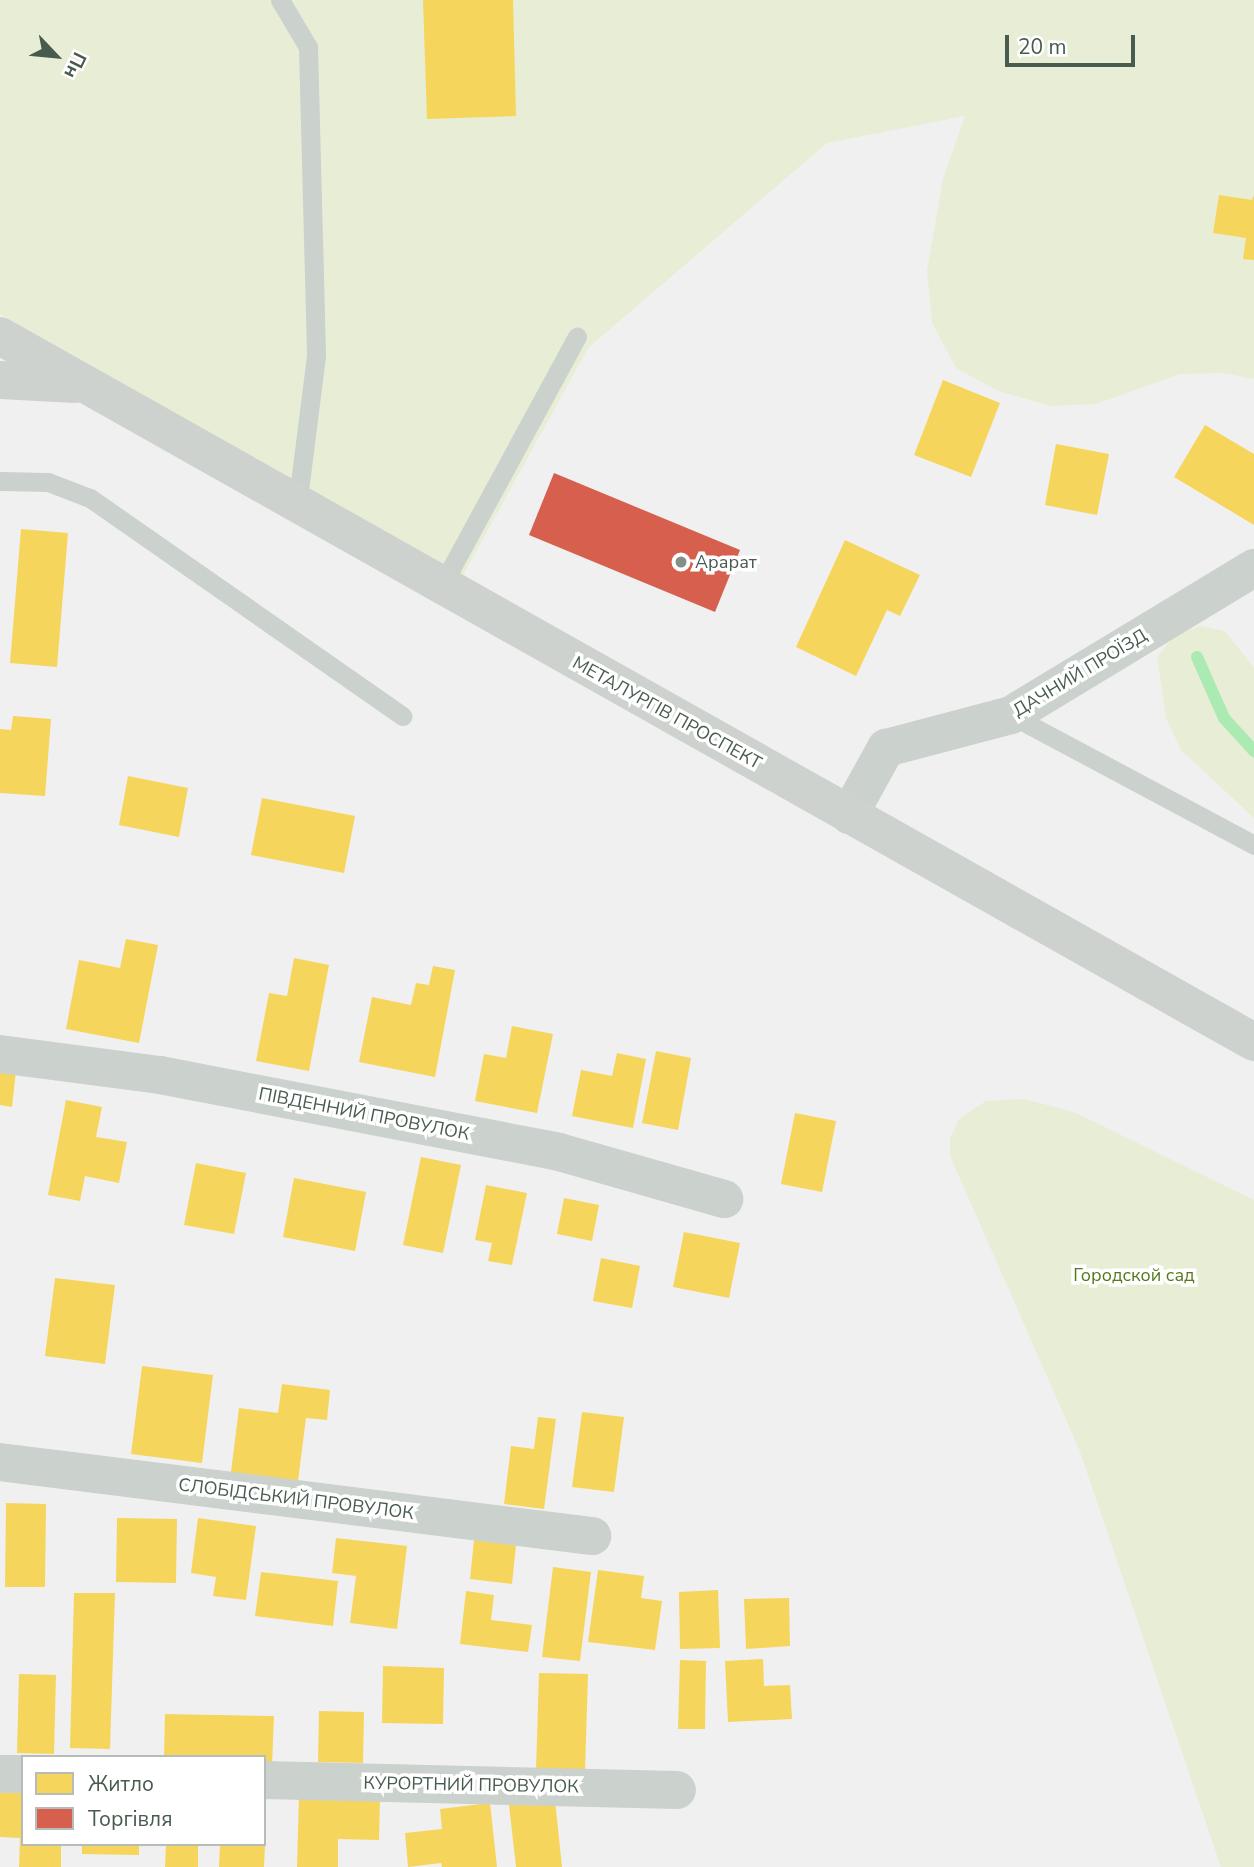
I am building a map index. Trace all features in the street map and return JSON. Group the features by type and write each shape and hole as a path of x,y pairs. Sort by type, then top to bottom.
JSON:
{"street":[{"name":"МЕТАЛУРГІВ ПРОСПЕКТ","path":"0,337 81,385 1254,1042"},
{"path":"0,380 81,385"},
{"name":"ДАЧНИЙ ПРОЇЗД","path":"849,815 886,748 1011,715 1254,568"},
{"name":"ПІВДЕННИЙ ПРОВУЛОК","path":"0,1054 160,1074 559,1152 723,1199"},
{"name":"СЛОБІДСЬКИЙ ПРОВУЛОК","path":"0,1462 592,1536"},
{"path":"0,1774 21,1774"},
{"name":"КУРОРТНИЙ ПРОВУЛОК","path":"266,1780 677,1790"}],"lane":[{"path":"280,0 308,47 316,356 297,506"},
{"path":"441,587 576,337"},
{"path":"0,481 48,482 90,498 403,716"},
{"path":"1011,715 1254,845"}],"green space":[{"path":"0,0 1254,0 1254,379 1223,373 1180,374 1096,404 1051,406 998,391 956,368 932,323 927,271 943,179 965,116 827,143 588,348 462,577 0,314"},
{"path":"1200,626 1225,631 1254,668 1254,818 1181,750 1166,718 1157,657 1174,636"},
{"name":"Городской сад","path":"1024,1099 1074,1112 1254,1200 1254,1867 1221,1867 1079,1449 950,1156 950,1138 959,1119 986,1101"}],"building: Житло":[{"path":"423,0 513,0 516,116 427,119"},
{"path":"1219,195 1252,200 1254,195 1254,260 1243,259 1246,238 1213,233"},
{"path":"943,380 1000,403 971,477 914,455"},
{"path":"1205,425 1254,454 1254,525 1174,477"},
{"path":"1056,444 1109,454 1097,515 1045,505"},
{"path":"21,529 68,533 57,667 10,663"},
{"path":"845,540 920,575 900,616 887,610 856,676 796,647"},
{"path":"13,716 51,719 45,796 0,793 0,729 11,730"},
{"path":"128,776 188,788 179,837 119,825"},
{"path":"262,798 355,816 344,873 251,855"},
{"path":"126,939 158,945 139,1043 66,1029 79,960 120,968"},
{"path":"294,958 329,965 309,1071 256,1061 269,993 287,996"},
{"path":"433,966 455,970 435,1077 359,1062 372,997 411,1005 416,983 429,985"},
{"path":"512,1026 553,1034 537,1113 475,1101 484,1054 506,1058"},
{"path":"656,1051 691,1058 678,1130 642,1123"},
{"path":"617,1053 646,1059 633,1128 572,1116 581,1070 612,1076"},
{"path":"0,1069 16,1071 12,1107 0,1105"},
{"path":"66,1100 102,1107 96,1137 127,1142 119,1183 85,1176 80,1201 48,1195"},
{"path":"795,1113 836,1121 822,1192 781,1184"},
{"path":"421,1157 461,1165 443,1253 403,1245"},
{"path":"196,1163 246,1173 234,1234 184,1225"},
{"path":"294,1178 366,1192 355,1251 283,1237"},
{"path":"486,1185 527,1193 512,1265 488,1261 492,1243 475,1240"},
{"path":"564,1198 599,1205 592,1241 557,1234"},
{"path":"684,1232 740,1243 729,1298 673,1287"},
{"path":"601,1258 640,1266 632,1308 593,1301"},
{"path":"55,1278 115,1285 105,1364 45,1356"},
{"path":"142,1366 213,1375 202,1463 131,1454"},
{"path":"282,1384 330,1390 327,1420 306,1418 298,1481 231,1472 239,1408 278,1413"},
{"path":"582,1412 624,1417 614,1492 572,1487"},
{"path":"538,1417 556,1419 544,1509 504,1504 511,1446 534,1449"},
{"path":"6,1503 46,1504 45,1587 5,1587"},
{"path":"117,1518 177,1519 176,1583 116,1582"},
{"path":"198,1518 256,1526 246,1600 213,1596 216,1577 191,1573"},
{"path":"336,1538 407,1546 397,1629 350,1623 356,1576 332,1573"},
{"path":"474,1540 516,1545 512,1584 470,1579"},
{"path":"553,1567 591,1572 580,1661 542,1657"},
{"path":"598,1570 644,1576 641,1598 662,1601 655,1650 588,1642"},
{"path":"261,1572 338,1581 333,1626 255,1616"},
{"path":"718,1590 720,1648 680,1649 679,1592"},
{"path":"466,1591 494,1595 491,1620 532,1625 528,1652 460,1644"},
{"path":"74,1593 115,1593 110,1749 70,1748"},
{"path":"789,1598 790,1646 746,1649 744,1599"},
{"path":"763,1659 764,1686 790,1685 792,1719 728,1722 725,1661"},
{"path":"680,1660 706,1661 705,1729 678,1729"},
{"path":"383,1666 444,1668 443,1724 382,1723"},
{"path":"539,1673 588,1674 585,1771 536,1770"},
{"path":"19,1674 56,1675 54,1754 17,1753"},
{"path":"319,1711 364,1712 363,1763 318,1762"},
{"path":"165,1714 274,1716 272,1766 266,1766 266,1755 164,1755"},
{"path":"0,1789 21,1789 21,1846 61,1846 61,1867 19,1867 20,1838 0,1837"},
{"path":"299,1795 380,1797 379,1840 338,1839 338,1867 297,1867"},
{"path":"555,1800 562,1867 516,1867 509,1805"},
{"path":"490,1803 497,1867 442,1867 441,1863 408,1867 405,1833 442,1829 440,1809"},
{"path":"82,1846 139,1846 139,1855 82,1854"},
{"path":"166,1846 198,1846 198,1867 165,1867"},
{"path":"220,1846 265,1846 264,1867 219,1867"}],"building: Торгівля":[{"path":"554,473 740,550 715,612 529,535"}],"waterway":[{"path":"1197,657 1224,718 1254,751"}],"place":[{"name":"Арарат","path":"681,562"}]}
